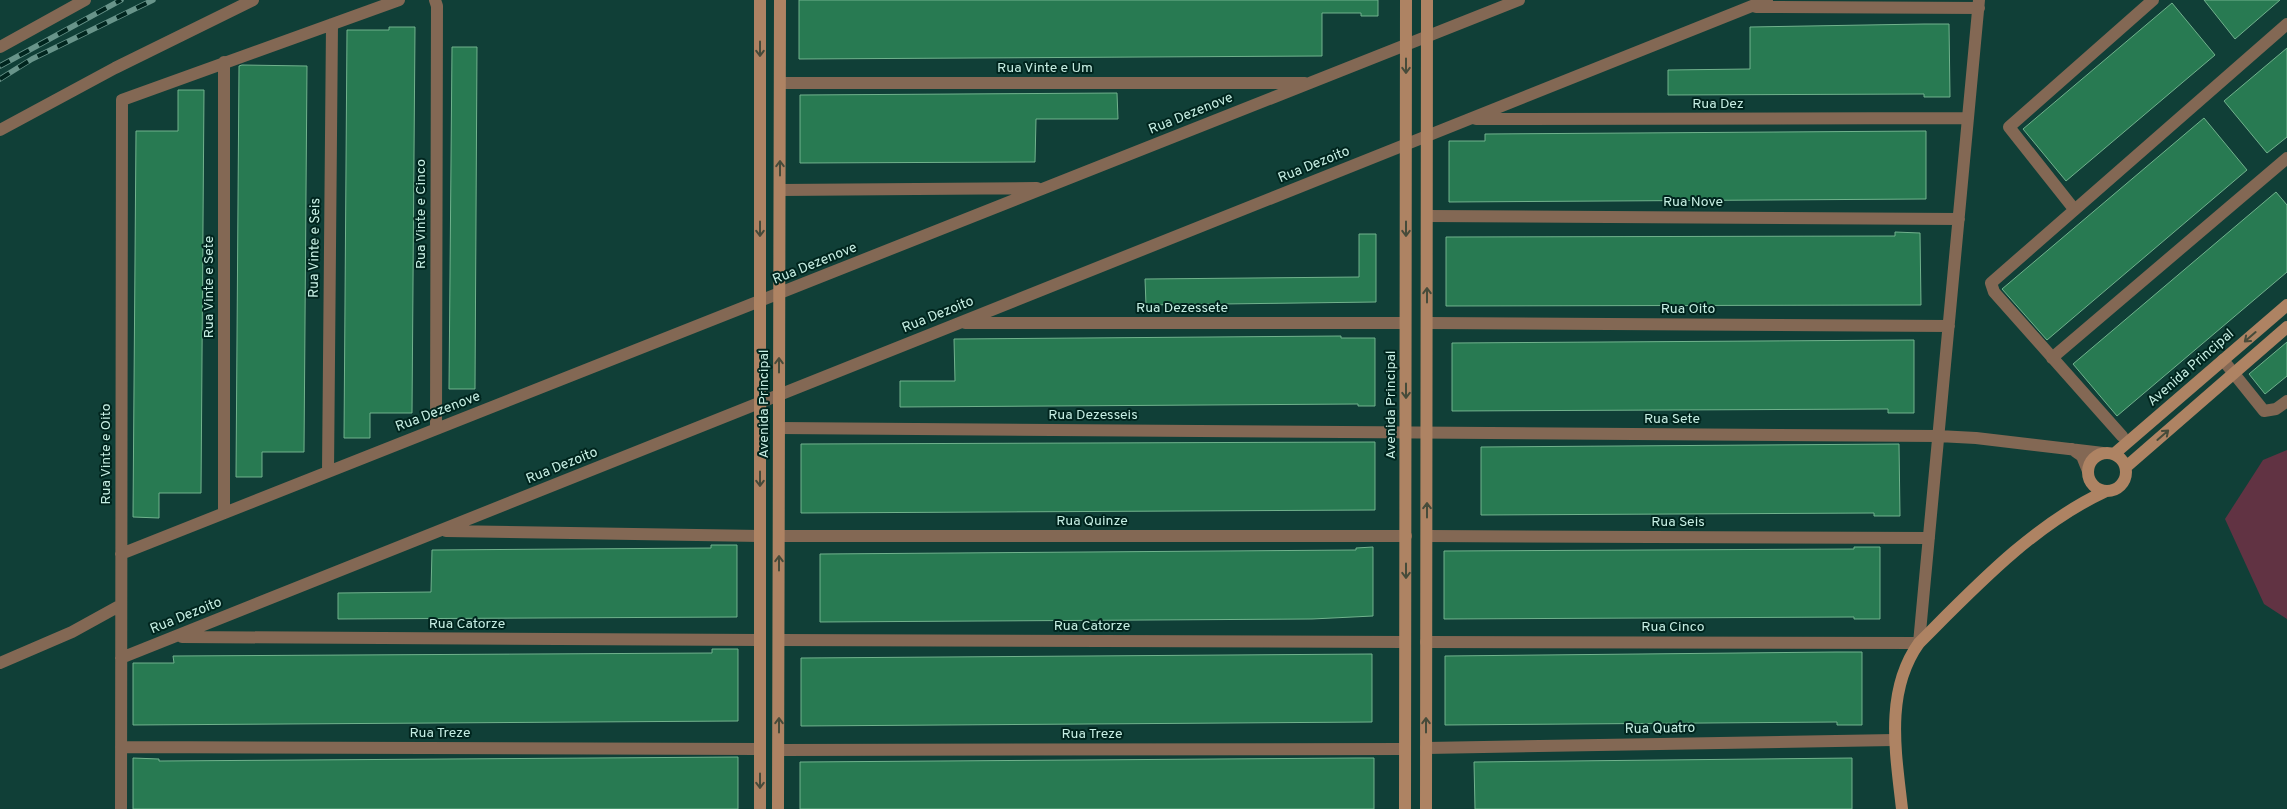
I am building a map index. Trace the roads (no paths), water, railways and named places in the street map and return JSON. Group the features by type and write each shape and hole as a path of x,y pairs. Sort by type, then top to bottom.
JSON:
{"street":[{"path":"0,47 85,0"},
{"path":"0,130 115,68 252,0"},
{"path":"224,62 399,0"},
{"name":"Rua Vinte e Cinco","path":"435,0 437,6 436,429"},
{"name":"Avenida Principal","path":"760,0 760,809"},
{"name":"Avenida Principal","path":"778,809 780,0"},
{"name":"Avenida Principal","path":"1405,809 1406,0"},
{"path":"1426,809 1427,0"},
{"name":"Rua Dezenove","path":"121,554 1518,0"},
{"name":"Rua Dezoito","path":"121,658 1767,0"},
{"path":"2074,209 2009,127 2153,0"},
{"path":"1748,7 1979,4 1919,643"},
{"name":"Rua Vinte e Seis","path":"328,472 332,24"},
{"path":"2122,436 1994,292 1992,283 1996,277 2287,24"},
{"name":"Rua Vinte e Oito","path":"121,809 122,100 224,62"},
{"name":"Rua Vinte e Sete","path":"224,62 224,513"},
{"name":"Rua Vinte e Um","path":"780,83 1311,82"},
{"name":"Rua Dez","path":"1468,120 1968,118"},
{"path":"2052,358 2287,158"},
{"path":"780,190 1044,188"},
{"name":"Rua Nove","path":"1427,216 1958,219"},
{"name":"Avenida Principal","path":"2109,453 2287,305"},
{"name":"Rua Dezessete","path":"958,323 1405,323"},
{"name":"Rua Oito","path":"1427,323 1948,326"},
{"path":"2126,467 2287,327"},
{"path":"2223,360 2264,411 2276,409 2287,401"},
{"name":"Rua Dezesseis","path":"779,428 1406,432"},
{"name":"Rua Sete","path":"1406,432 1938,436 1976,438 2109,453"},
{"path":"2072,448 2082,456 2095,487 2106,491"},
{"path":"1902,809 1894,740 1901,681 1906,666 1919,643 1999,563 2079,504 2106,491 2118,488 2126,477 2126,467 2122,458 2109,453 2092,460 2079,504"},
{"path":"439,531 760,536"},
{"name":"Rua Quinze","path":"779,536 1406,536"},
{"name":"Rua Seis","path":"1427,536 1929,538"},
{"path":"0,663 72,632 121,606"},
{"name":"Rua Catorze","path":"174,637 760,640"},
{"name":"Rua Catorze","path":"779,640 1405,642"},
{"name":"Rua Cinco","path":"1426,642 1919,643"},
{"name":"Rua Quatro","path":"1426,748 1894,740"},
{"name":"Rua Treze","path":"121,747 760,749"},
{"name":"Rua Treze","path":"779,750 1405,748"}],"railway":[{"path":"0,66 121,0"},
{"path":"0,79 32,59 153,0"}]}
